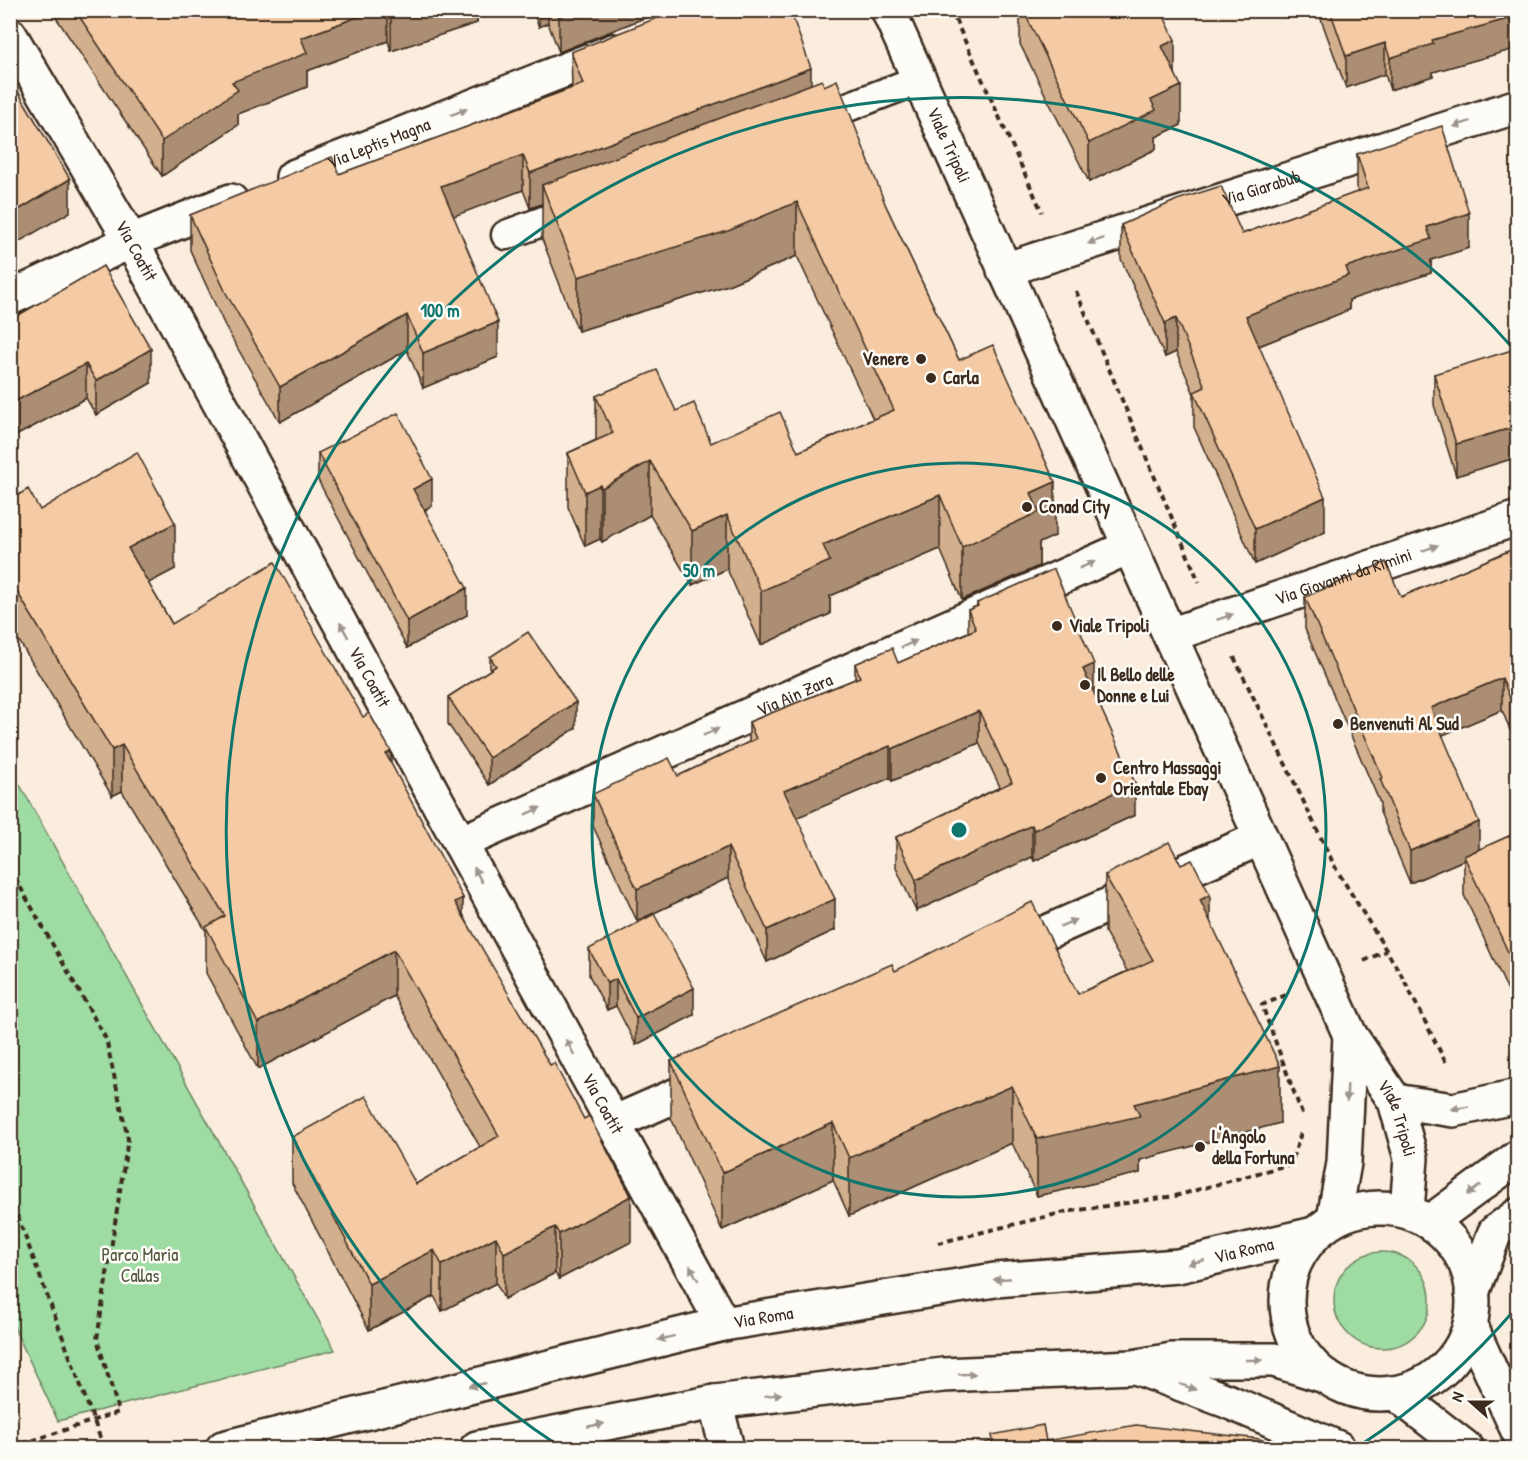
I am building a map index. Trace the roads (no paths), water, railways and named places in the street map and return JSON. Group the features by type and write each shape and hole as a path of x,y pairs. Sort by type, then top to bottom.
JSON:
{"street":[{"name":"Viale Tripoli","path":"888,10 1350,1035 1395,1101 1411,1158 1418,1217"},
{"name":"Via Coatit","path":"10,35 131,241 611,1124 723,1324"},
{"name":"Via Leptis Magna","path":"10,298 131,241 638,41"},
{"name":"Via Giarabub","path":"1004,270 1518,106"},
{"name":"Via Giovanni da Rimini","path":"1170,635 1518,518"},
{"name":"Via Ain Zara","path":"460,843 1129,547"},
{"path":"979,962 1261,838"},
{"name":"Viale Tripoli","path":"1324,1226 1344,1163 1350,1035"},
{"path":"611,1124 741,1066"},
{"path":"1395,1101 1453,1110 1518,1096"},
{"path":"1418,1217 1518,1157"},
{"path":"1324,1376 1308,1360 1295,1341 1288,1318 1286,1296 1291,1273 1300,1252 1324,1226 1370,1208 1418,1217 1447,1235 1460,1252 1473,1293"},
{"path":"477,1449 715,1402 943,1375 1133,1367 1172,1360 1274,1360 1324,1376 1346,1388 1370,1394 1395,1393 1415,1387 1433,1377 1449,1362 1470,1325 1473,1293 1495,1232 1518,1215"},
{"name":"Via Roma","path":"223,1449 723,1324 995,1280 1178,1266 1324,1226"},
{"path":"1470,1325 1518,1431"},
{"path":"1133,1367 1227,1401 1338,1449"},
{"path":"1395,1393 1466,1449"},
{"path":"715,1402 727,1449"}],"lane":[{"path":"784,130 918,80"},
{"path":"506,235 606,197"}],"place":[{"name":"Venere","path":"921,359"},
{"name":"Carla","path":"931,378"},
{"name":"Conad City","path":"1027,507"},
{"name":"Viale Tripoli","path":"1057,626"},
{"name":"Il Bello delle Donne e Lui","path":"1085,685"},
{"name":"Benvenuti Al Sud","path":"1338,724"},
{"name":"Centro Massaggi Orientale Ebay","path":"1101,778"},
{"name":"L'Angolo della Fortuna","path":"1200,1147"}],"park label":[{"name":"Parco Maria Callas","path":"140,1265"}]}
